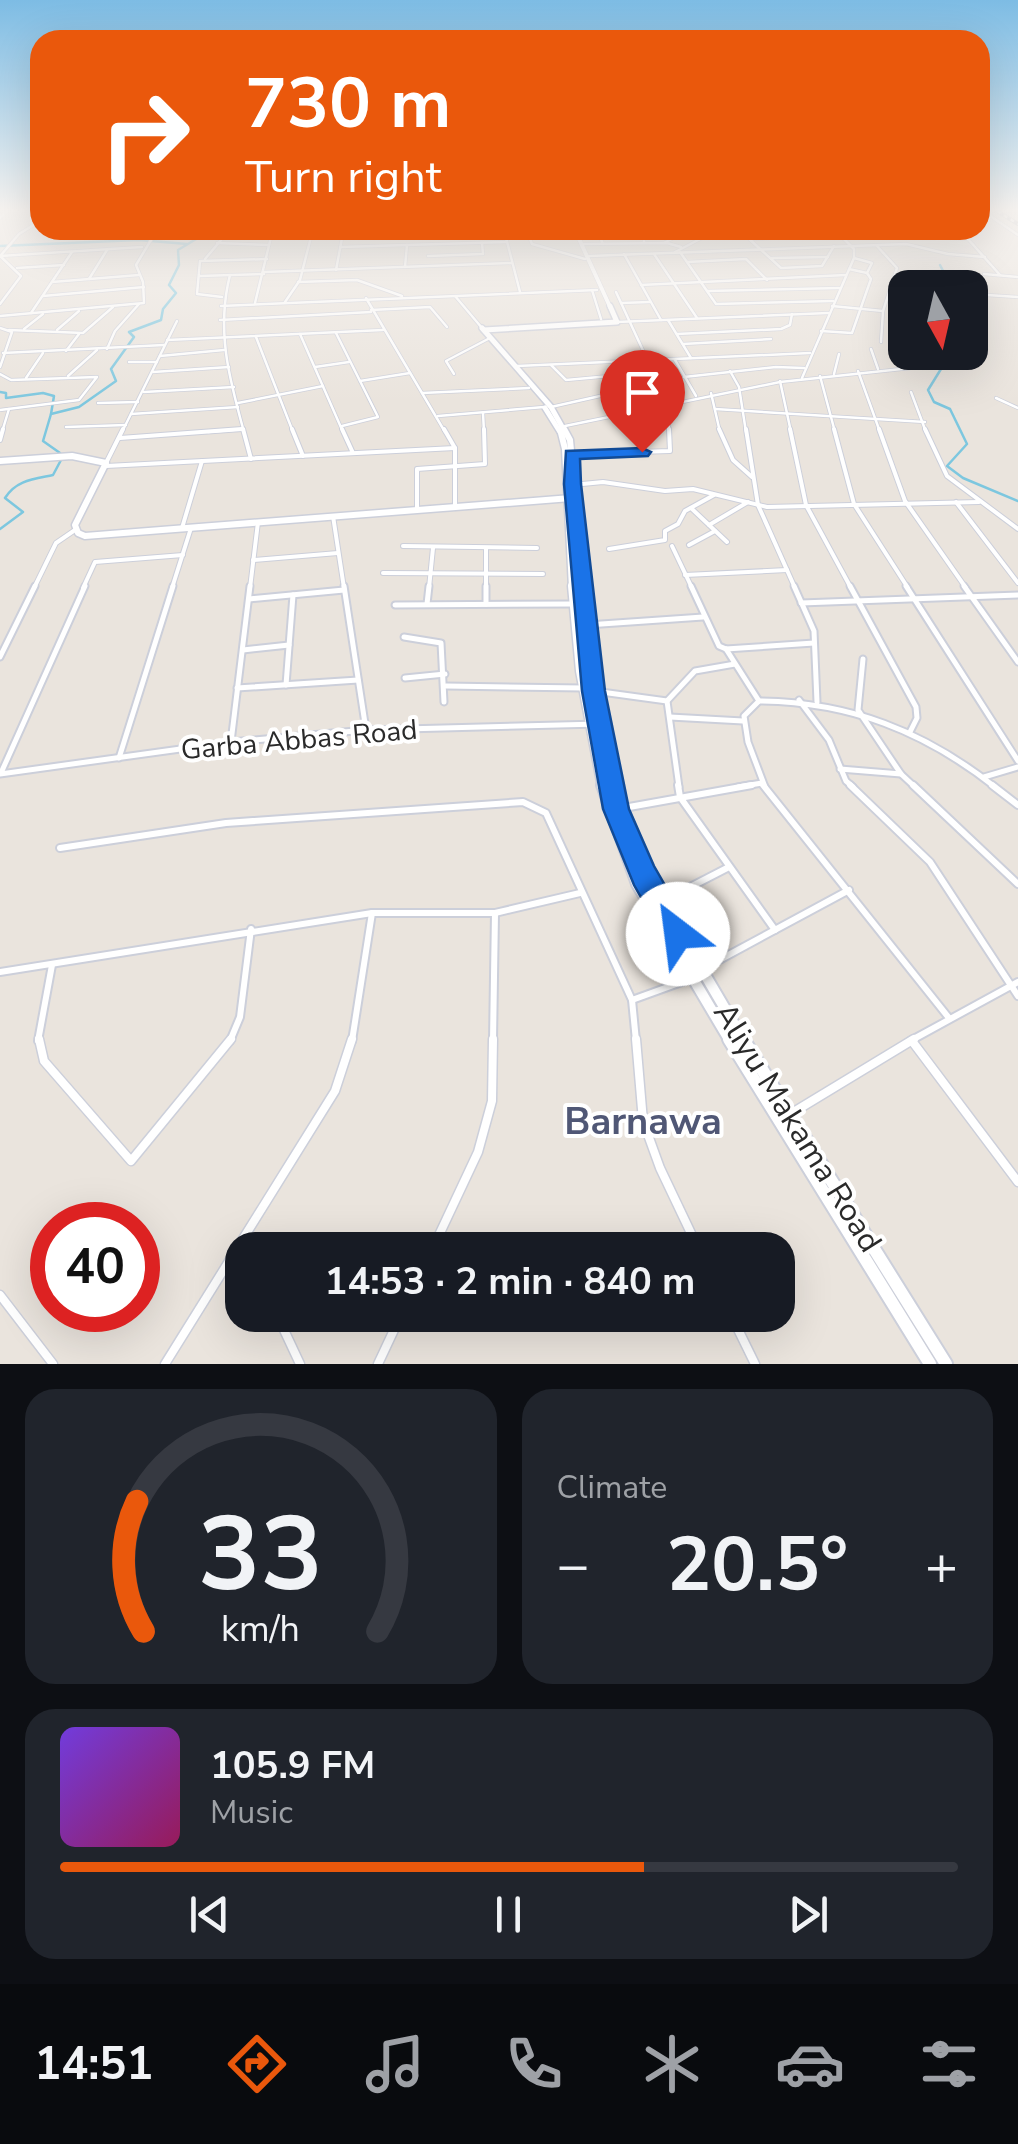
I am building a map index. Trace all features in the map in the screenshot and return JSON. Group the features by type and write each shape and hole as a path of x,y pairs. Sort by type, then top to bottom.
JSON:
{"street":[{"path":"0,304 20,275"},
{"path":"31,313 57,275"},
{"path":"89,279 92,275"},
{"path":"52,282 139,275 146,300 118,326 107,349"},
{"path":"230,275 222,297 221,338 251,458"},
{"path":"222,297 197,294 200,276 236,275"},
{"path":"255,303 264,275"},
{"path":"285,302 301,275"},
{"path":"515,275 520,292"},
{"path":"594,275 618,322"},
{"path":"635,275 661,320"},
{"path":"668,275 697,318"},
{"path":"694,275 719,304 832,303 883,311"},
{"path":"762,275 785,301"},
{"path":"641,286 846,275 802,378"},
{"path":"821,330 852,333 871,279 868,275"},
{"path":"994,275 1018,277"},
{"path":"596,279 601,318"},
{"path":"298,282 357,280 403,297"},
{"path":"43,296 144,288"},
{"path":"706,291 840,288"},
{"path":"221,306 595,290"},
{"path":"574,325 612,321 595,290"},
{"path":"436,416 548,407 656,384 658,381 616,292"},
{"path":"454,295 485,332"},
{"path":"988,295 1018,297"},
{"path":"366,298 456,448 455,507"},
{"path":"881,342 883,311 888,300"},
{"path":"621,303 650,302"},
{"path":"0,316 139,304"},
{"path":"0,328 79,334 113,307"},
{"path":"220,320 430,307 447,327"},
{"path":"55,332 81,309"},
{"path":"20,331 46,312"},
{"path":"454,374 446,361 485,332 828,312"},
{"path":"677,334 781,329 790,325 792,314"},
{"path":"0,658 56,543 75,530 177,320"},
{"path":"668,320 691,358"},
{"path":"4,352 98,350 221,338 383,330"},
{"path":"0,367 11,331"},
{"path":"336,332 378,418 342,426"},
{"name":"Aliyu Makama Road","path":"485,332 548,407 562,436 586,625 589,690"},
{"name":"Aliyu Makama Road","path":"485,332 528,388 565,426 572,454 575,604 606,810 618,844 890,1288 946,1364"},
{"path":"66,351 79,334"},
{"path":"300,334 353,453"},
{"path":"256,336 302,456"},
{"path":"683,344 771,339"},
{"path":"871,348 878,368"},
{"path":"66,378 98,350"},
{"path":"160,356 224,350"},
{"path":"24,379 36,368 43,353"},
{"path":"517,366 810,353"},
{"path":"834,374 839,354"},
{"path":"674,359 696,396"},
{"path":"129,362 157,362"},
{"path":"315,367 349,362"},
{"path":"551,364 566,380 654,372"},
{"path":"152,372 229,367"},
{"path":"684,377 804,368"},
{"path":"565,426 739,387 888,368"},
{"path":"730,371 739,387 758,505 814,631 817,702"},
{"path":"858,371 905,501 1018,662"},
{"path":"360,382 410,373"},
{"path":"820,376 854,504 1018,764 984,778"},
{"path":"0,377 96,378 80,400 0,410"},
{"path":"780,381 806,505 916,707 918,718 910,732"},
{"path":"132,414 238,405 324,386"},
{"path":"144,392 234,387"},
{"path":"422,393 528,388"},
{"path":"911,392 946,476 1018,529"},
{"path":"711,393 722,447 734,466 752,477"},
{"path":"996,398 1018,408"},
{"path":"98,403 138,402"},
{"path":"572,454 670,451 668,403"},
{"path":"0,440 9,409"},
{"path":"715,409 925,422"},
{"path":"417,510 417,469 484,464 482,413"},
{"path":"66,426 126,425"},
{"path":"120,438 244,430"},
{"path":"0,461 72,456 106,465 456,448"},
{"path":"119,758 183,555 202,461"},
{"path":"572,484 602,482 665,492 693,488 758,505 979,502"},
{"path":"609,550 666,540 665,532 691,508 714,495"},
{"path":"75,530 86,536 570,498"},
{"path":"709,525 748,502"},
{"path":"955,502 1018,583"},
{"path":"691,508 727,542"},
{"path":"333,516 366,730"},
{"path":"231,742 258,522"},
{"path":"690,545 716,531"},
{"path":"403,546 537,548"},
{"path":"672,546 715,641 726,649 759,700"},
{"path":"427,604 433,547"},
{"path":"486,548 486,604"},
{"path":"253,560 338,553"},
{"path":"0,774 95,562 183,555"},
{"path":"684,576 786,570"},
{"path":"383,574 543,574"},
{"path":"248,599 344,590"},
{"path":"286,685 293,595"},
{"path":"801,603 1018,595"},
{"path":"394,605 575,604"},
{"path":"586,625 703,617"},
{"path":"404,638 439,641 446,686 444,702"},
{"path":"726,649 814,643"},
{"path":"242,650 289,645"},
{"path":"863,659 858,710 901,774 1018,884"},
{"path":"446,686 589,690 666,701 678,693 695,671 736,664"},
{"path":"405,678 445,674"},
{"path":"238,688 358,680"},
{"path":"949,1018 762,782 743,721 749,708 759,700 798,700 858,710 910,732 984,778 1018,805"},
{"path":"798,700 828,740 858,795 930,862 1014,984 1018,996"},
{"path":"666,701 680,797 775,930"},
{"path":"670,717 743,721"},
{"name":"Aliyu Makama Road","path":"595,724 626,840 695,972 790,1114 930,1364"},
{"name":"Garba Abbas Road","path":"0,774 231,742 366,730 595,724"},
{"path":"840,768 901,774"},
{"path":"616,809 762,782"},
{"path":"60,848 226,822 523,802 538,806 546,813 632,1000 643,1121 690,1232"},
{"path":"660,902 729,866"},
{"path":"632,1000 710,965 849,890"},
{"path":"0,972 372,912 495,913 580,893"},
{"path":"252,1232 335,1091 345,1066 372,912"},
{"path":"440,1232 478,1152 492,1101 495,913"},
{"path":"52,966 38,1043 44,1060 131,1161 228,1045 240,1018 251,929"},
{"path":"790,1114 949,1018 1014,984"},
{"path":"912,1041 1018,1182"},
{"path":"164,1364 225,1273"},
{"path":"0,1295 53,1364"},
{"path":"285,1332 300,1364"},
{"path":"378,1364 393,1332"},
{"path":"739,1332 755,1364"}],"waterway":[{"path":"51,414 79,407 116,381 111,369 134,337 129,332 161,320 163,309 176,293 169,285 174,275"},
{"path":"940,370 928,390 934,402 950,409 967,444 947,466 963,478 1018,501"},
{"path":"0,392 6,393 6,398 43,393 54,396 51,414"},
{"path":"51,414 43,441 60,453"},
{"path":"0,529 23,512 5,498 9,492 26,481 53,475 61,460"}],"district":[{"name":"Barnawa","path":"643,1121"}],"route":[{"path":"642,452 572,454 572,484 594,691 616,809 626,840 678,934"}]}
